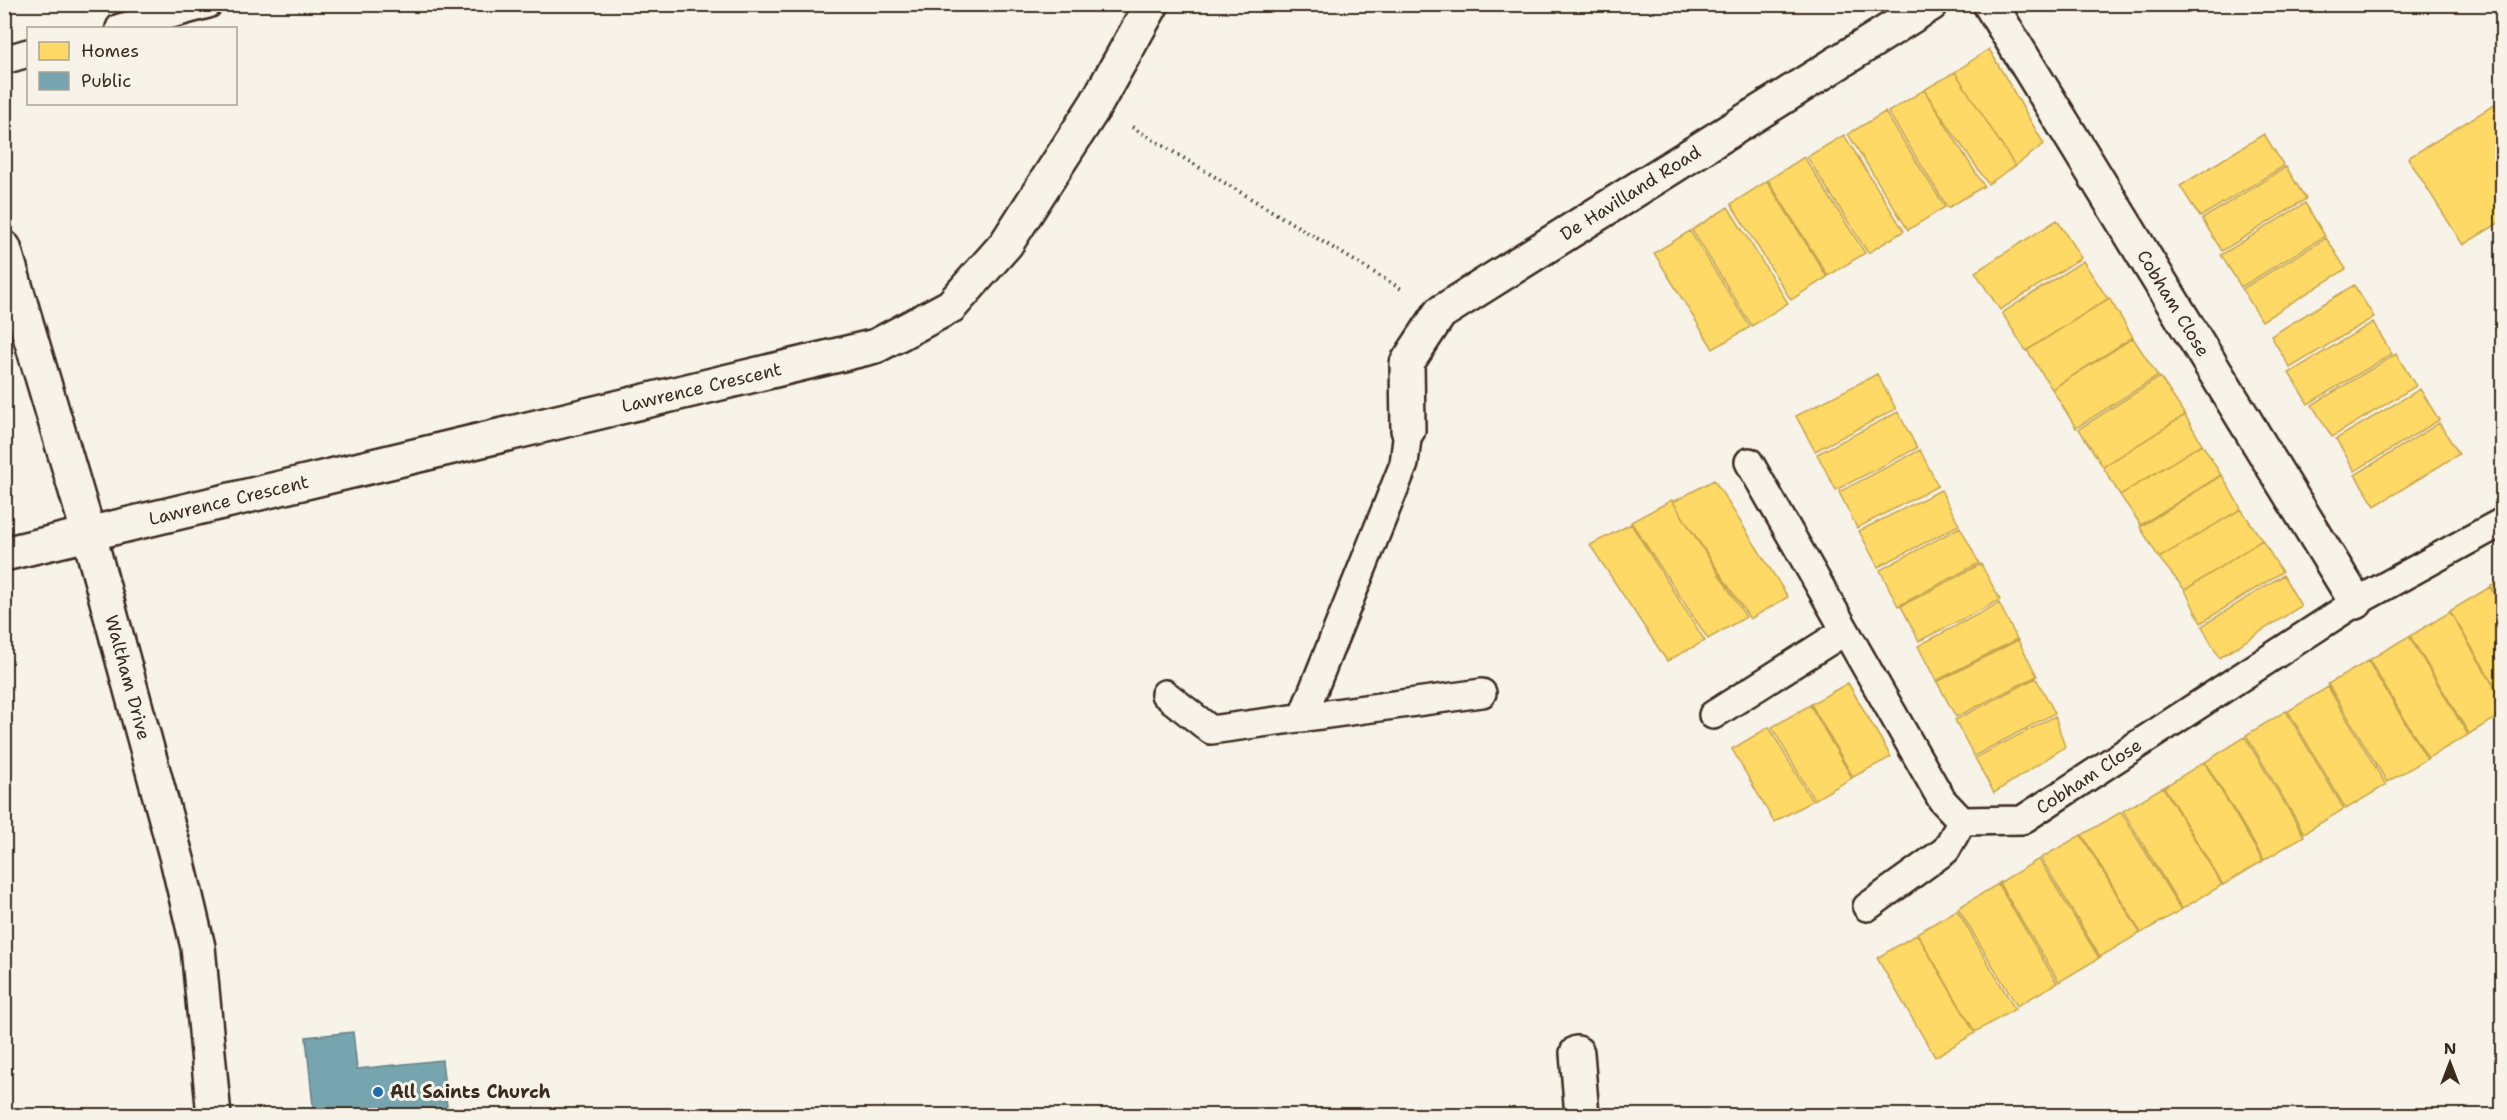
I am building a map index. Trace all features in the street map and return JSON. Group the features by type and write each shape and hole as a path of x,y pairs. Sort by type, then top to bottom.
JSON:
{"street":[{"name":"Lawrence Crescent","path":"4,554 876,346 951,306 1006,244 1096,104 1152,4"},
{"name":"De Havilland Road","path":"1408,430 1407,363 1440,313 1931,4"},
{"name":"Cobham Close","path":"1990,4 2356,602"},
{"name":"Waltham Drive","path":"4,248 89,535 178,862 198,947 214,1116"},
{"path":"1577,1053 1582,1116"}],"lane":[{"path":"124,27 208,4"},
{"path":"4,60 27,53"},
{"path":"1302,718 1404,464 1408,430"},
{"path":"1749,462 1942,800 1962,821 1946,850 1867,907"},
{"name":"Cobham Close","path":"1962,821 2022,820 2356,602 2502,522"},
{"path":"1713,715 1845,631"},
{"path":"1165,694 1211,730 1482,693"}],"path":[{"path":"1096,104 1440,313"}],"building: Homes":[{"path":"1989,49 2044,144 2015,166 1955,72"},
{"path":"1955,72 2015,166 1988,184 1924,90"},
{"path":"1924,90 1984,186 1948,208 1888,112"},
{"path":"2502,100 2502,221 2463,245 2408,158"},
{"path":"1885,112 1945,207 1908,230 1848,134"},
{"path":"2264,134 2284,166 2200,217 2180,186"},
{"path":"1844,135 1904,231 1868,253 1807,157"},
{"path":"1804,157 1865,253 1828,276 1768,180"},
{"path":"2286,167 2306,199 2222,251 2202,219"},
{"path":"1767,181 1827,277 1791,300 1731,204"},
{"path":"2305,203 2325,236 2241,287 2221,255"},
{"path":"1728,207 1788,303 1752,326 1692,230"},
{"path":"2057,220 2081,258 2000,310 1975,272"},
{"path":"1690,231 1750,327 1713,349 1654,253"},
{"path":"2326,238 2346,269 2262,321 2242,289"},
{"path":"2083,261 2108,299 2026,351 2002,313"},
{"path":"2354,285 2374,317 2290,368 2271,336"},
{"path":"2109,298 2133,337 2052,389 2027,350"},
{"path":"2373,322 2392,354 2308,404 2289,373"},
{"path":"2133,338 2158,376 2076,428 2052,389"},
{"path":"2396,354 2416,386 2332,437 2312,405"},
{"path":"1877,374 1896,409 1815,451 1796,416"},
{"path":"2160,377 2185,415 2103,467 2079,429"},
{"path":"2420,389 2439,420 2355,471 2336,439"},
{"path":"1898,412 1917,448 1836,490 1817,454"},
{"path":"2185,415 2202,444 2120,495 2103,467"},
{"path":"2439,423 2459,454 2375,506 2355,475"},
{"path":"2202,444 2221,475 2141,525 2120,495"},
{"path":"1920,450 1938,486 1857,528 1839,492"},
{"path":"2222,475 2241,509 2159,558 2140,527"},
{"path":"1714,480 1788,597 1750,619 1673,502"},
{"path":"1941,490 1959,525 1878,567 1859,531"},
{"path":"1672,500 1746,617 1708,639 1631,522"},
{"path":"2241,509 2262,540 2185,590 2159,558"},
{"path":"1631,524 1705,641 1667,661 1590,545"},
{"path":"1960,527 1979,563 1898,606 1880,570"},
{"path":"2262,540 2282,572 2201,623 2185,590"},
{"path":"1981,564 2000,600 1919,641 1901,606"},
{"path":"2283,575 2301,606 2219,658 2202,626"},
{"path":"2502,580 2502,605 2491,586"},
{"path":"2490,587 2502,607 2502,698 2450,611"},
{"path":"1999,603 2017,639 1936,681 1918,646"},
{"path":"2450,612 2502,700 2502,714 2469,734 2410,636"},
{"path":"2409,636 2468,735 2428,758 2369,660"},
{"path":"2018,640 2037,676 1956,717 1937,682"},
{"path":"2368,661 2427,759 2387,782 2328,684"},
{"path":"2036,678 2055,713 1974,756 1955,720"},
{"path":"1848,683 1891,757 1853,777 1811,704"},
{"path":"2328,687 2386,785 2346,809 2288,711"},
{"path":"1810,705 1852,778 1814,800 1772,727"},
{"path":"2286,711 2344,809 2304,833 2246,735"},
{"path":"2055,716 2065,747 1994,793 1975,758"},
{"path":"1769,727 1812,801 1774,822 1732,749"},
{"path":"2245,737 2304,836 2264,860 2205,762"},
{"path":"2204,762 2263,861 2223,885 2164,787"},
{"path":"2163,787 2222,885 2182,909 2123,811"},
{"path":"2121,812 2181,910 2141,933 2082,835"},
{"path":"2081,835 2140,933 2100,957 2041,858"},
{"path":"2039,859 2099,958 2059,982 1999,883"},
{"path":"1998,884 2057,983 2017,1006 1958,908"},
{"path":"1957,910 2015,1009 1975,1032 1917,933"},
{"path":"1917,934 1975,1033 1935,1057 1877,958"}],"building: Public":[{"name":"All Saints Church","path":"353,1032 357,1069 442,1060 448,1116 314,1116 306,1037"}],"place":[{"name":"All Saints Church","path":"378,1092"}]}
